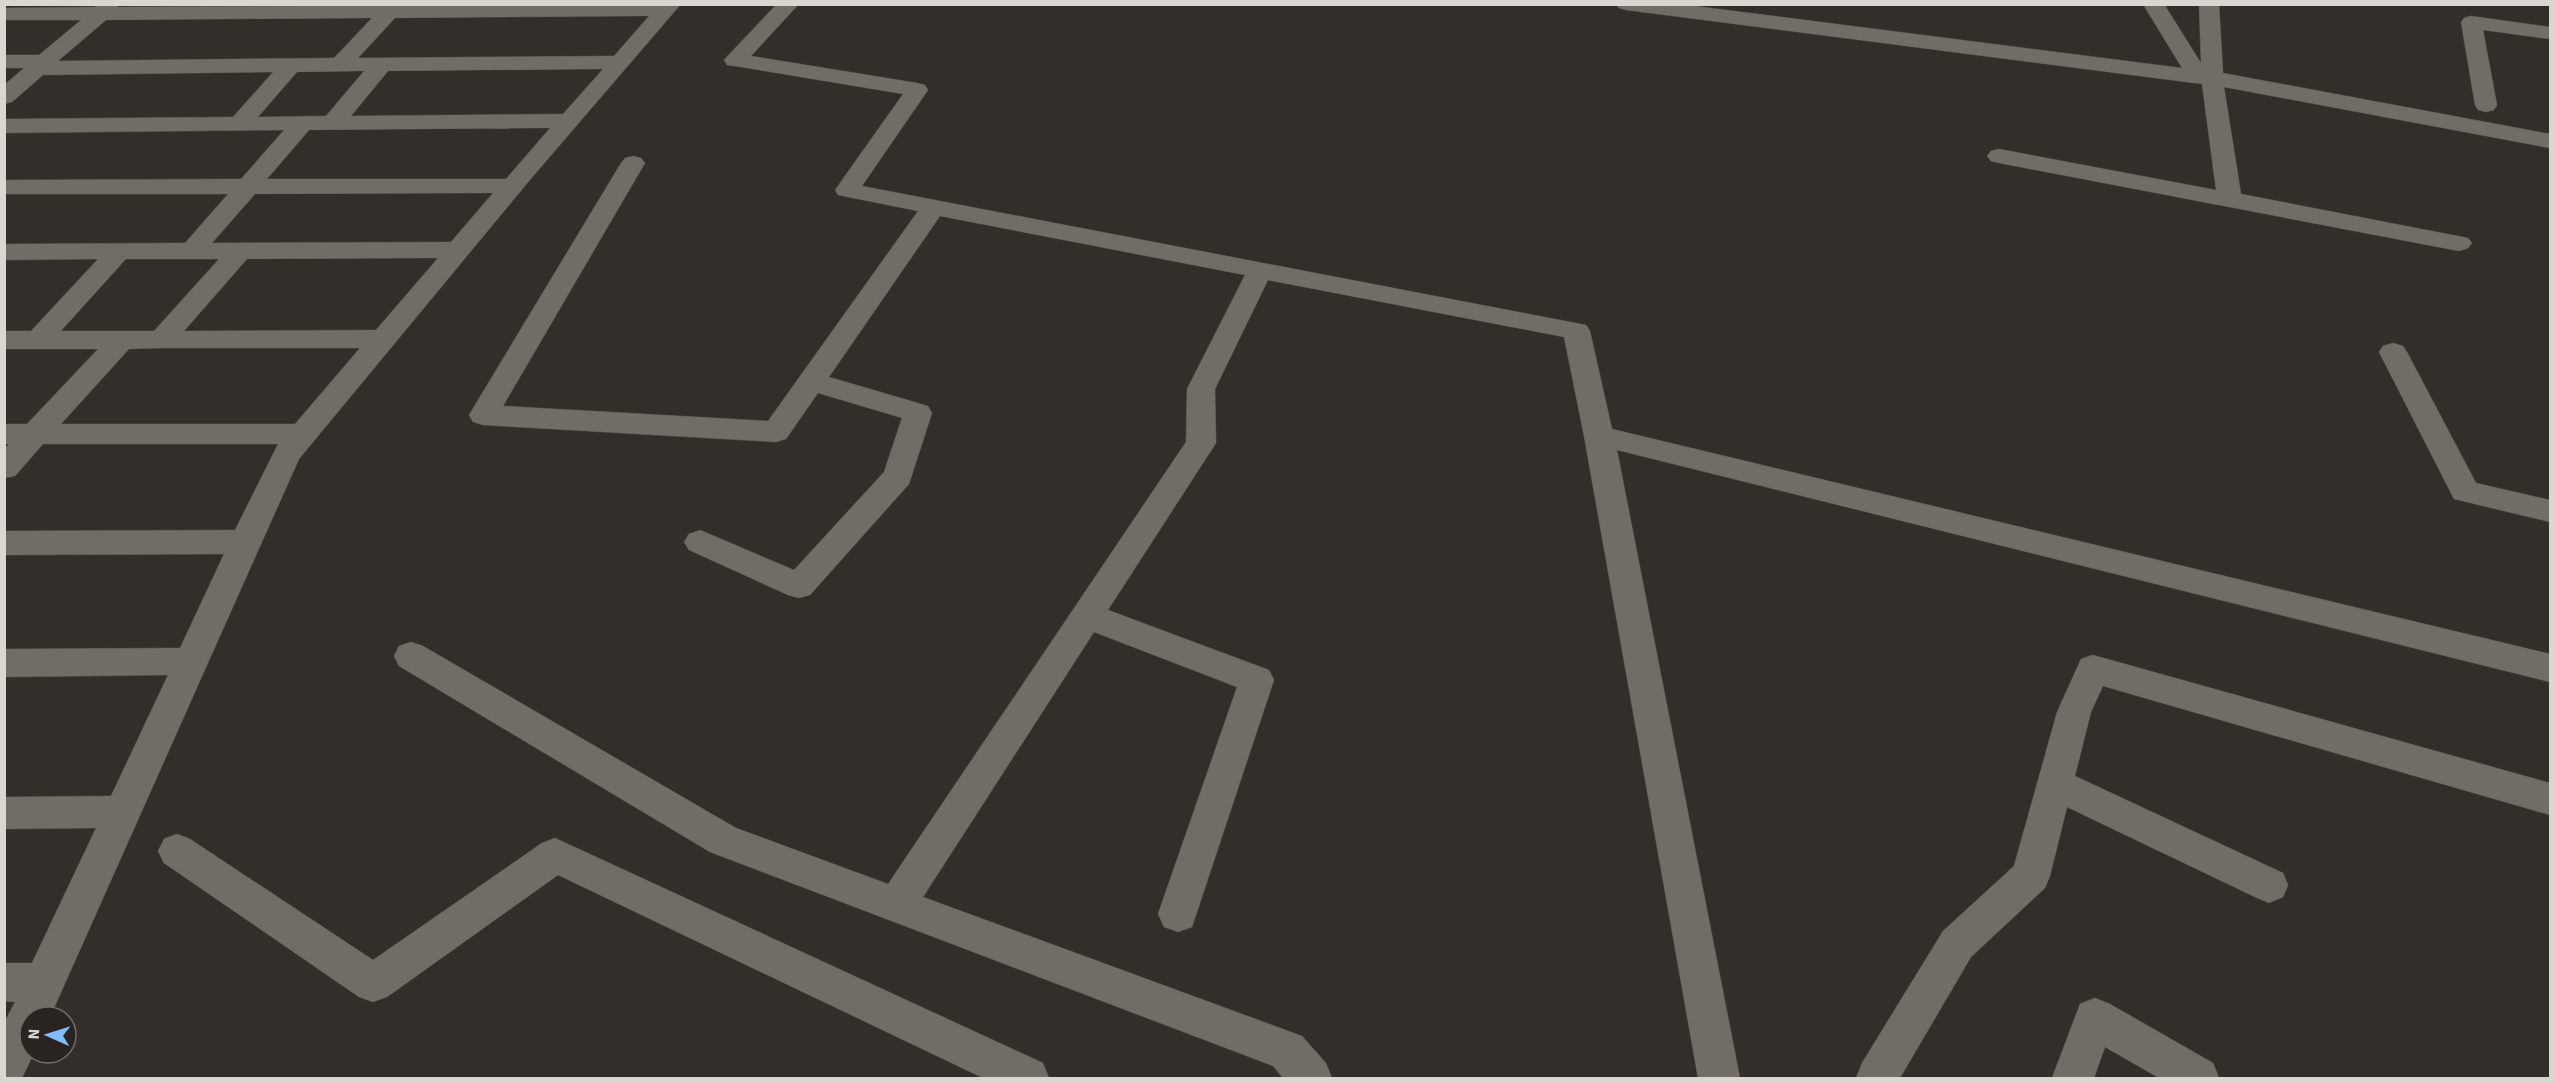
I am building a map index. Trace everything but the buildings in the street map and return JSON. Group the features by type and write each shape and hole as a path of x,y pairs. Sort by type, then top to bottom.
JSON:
{"street":[{"path":"789,4 735,60 917,90 847,190 1576,331 1599,436 1719,1078"},
{"path":"1626,4 2246,83 2550,141"},
{"path":"2153,4 2205,78"},
{"path":"2208,4 2205,78 2230,200"},
{"path":"4,14 106,8 669,7"},
{"path":"4,1071 286,454 512,186 669,7"},
{"path":"4,97 106,8"},
{"path":"342,64 393,8"},
{"path":"2486,105 2471,22 2550,33"},
{"path":"4,61 42,64 291,65 621,62"},
{"path":"333,123 382,64"},
{"path":"239,124 291,65"},
{"path":"4,126 569,121"},
{"path":"192,251 303,123"},
{"path":"1999,156 2459,243"},
{"path":"633,163 483,415 776,432 934,207"},
{"path":"4,188 512,186"},
{"path":"4,252 458,250"},
{"path":"161,340 240,251"},
{"path":"38,340 118,252"},
{"path":"896,905 1201,443 1201,389 1260,270"},
{"path":"4,340 383,339"},
{"path":"4,468 19,434 121,340"},
{"path":"2393,352 2465,491 2550,511"},
{"path":"700,542 799,585 898,476 918,413 812,381"},
{"path":"19,434 302,434"},
{"path":"1599,436 2550,668"},
{"path":"4,543 246,542"},
{"path":"1087,616 1257,680 1178,914"},
{"path":"411,656 723,840 1287,1052 1311,1078"},
{"path":"4,663 191,661"},
{"path":"1876,1078 1957,944 2031,876 2074,712 2093,669 2550,799"},
{"path":"2055,784 2269,885"},
{"path":"4,813 123,812"},
{"path":"177,851 373,983 555,855 1028,1078"},
{"path":"4,982 45,983"},
{"path":"2073,1078 2095,1018 2198,1078"}]}
